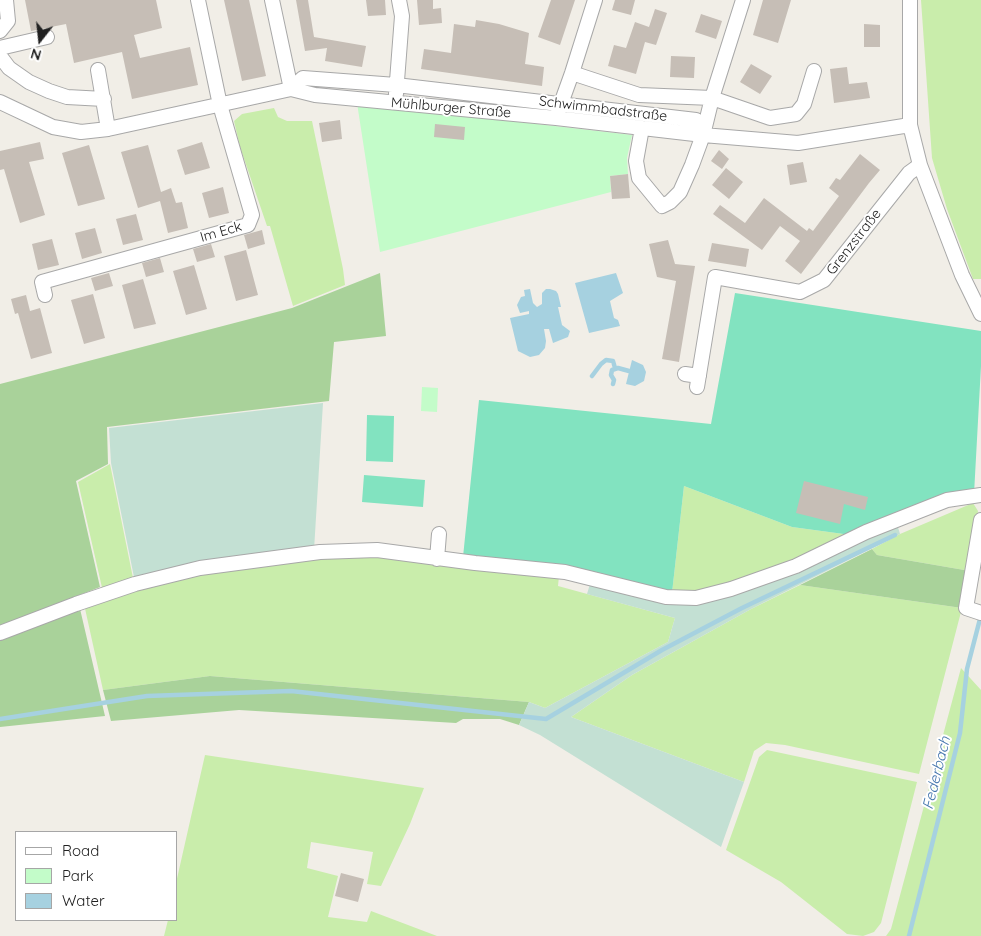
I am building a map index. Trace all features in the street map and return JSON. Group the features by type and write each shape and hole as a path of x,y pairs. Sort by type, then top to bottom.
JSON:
{"street":[{"path":"0,31 8,21 6,0"},
{"name":"Im Eck","path":"45,295 42,282 248,225 252,215 220,105 198,0"},
{"path":"272,0 291,90"},
{"path":"396,102 402,16 400,0"},
{"path":"556,118 595,0"},
{"path":"642,128 636,160 639,178 662,206 670,202 680,192 703,135 712,98 743,0"},
{"path":"910,0 910,125 920,165 962,275 981,314"},
{"path":"0,48 46,37"},
{"path":"0,56 9,68 29,82 49,91 67,96 104,99"},
{"path":"98,70 108,129"},
{"name":"Schwimmbadstraße","path":"572,73 638,95 712,98 770,118 796,114 804,104 814,71"},
{"name":"Schwimmbadstraße","path":"291,90 303,78 396,85 696,120 703,135"},
{"name":"Mühlburger Straße","path":"0,102 53,127 81,132 108,129 291,90 315,95 798,143 910,125"},
{"name":"Grenzstraße","path":"694,379 715,277 800,292 824,280 908,173 920,165"},
{"path":"0,634 76,604 135,584 200,568 339,551 377,550 437,559 565,572 666,597 696,598 731,589 796,566 866,532 947,500 981,495"},
{"path":"974,611 981,520"},
{"path":"437,559 439,534"}],"green space":[{"path":"921,0 981,0 981,279 973,279 947,209 932,158"},
{"path":"357,103 632,135 627,158 628,174 610,176 611,192 380,252"},
{"path":"274,108 278,117 287,121 312,121 345,285 293,306 270,226 267,226 240,147 234,121 242,114"},
{"path":"380,273 386,336 334,342 329,401 107,427 108,464 76,481 100,587 77,596 105,716 0,727 0,384 292,308"},
{"path":"735,293 981,331 981,366 974,494 851,535 792,527 684,486 672,593 463,557 479,400 711,424"},
{"path":"422,387 438,388 437,412 421,411"},
{"path":"323,403 314,550 135,582 111,463 109,428"},
{"path":"367,415 394,416 393,462 366,461"},
{"path":"110,464 134,583 103,592 78,482"},
{"path":"364,475 425,480 423,507 362,502"},
{"path":"684,486 792,527 851,535 834,546 716,590 672,593"},
{"path":"973,503 978,511 970,571 877,555 872,549 900,534"},
{"path":"897,524 900,534 751,609 632,675 571,717 744,782 721,847 540,735 519,725 529,702 545,708 668,642 675,618 587,594 590,584 676,603"},
{"path":"872,549 877,555 970,571 962,608 800,585"},
{"path":"321,556 394,556 559,576 558,586 675,618 668,642 545,708 529,702 210,676 103,690 84,604 204,573"},
{"path":"800,585 962,608 919,774 785,745 766,743 754,751 744,782 571,717 632,675 751,609"},
{"path":"961,668 981,690 981,936 886,936 891,929"},
{"path":"210,676 529,702 519,725 500,719 463,719 456,723 239,710 111,721 103,690"},
{"path":"767,750 917,782 881,923 874,932 863,936 847,934 781,882 726,850 759,757"},
{"path":"205,755 424,788 410,824 381,886 367,884 373,852 311,842 307,868 338,876 328,917 367,922 371,911 437,936 164,936 168,921 178,921 178,874"}],"water":[{"path":"616,273 623,293 610,301 614,318 618,320 620,326 589,333 575,283"},
{"path":"530,289 533,303 537,307 542,304 542,293 546,289 556,291 561,307 558,307 562,325 570,331 568,337 553,343 549,329 544,329 545,348 539,355 530,357 518,351 510,318 529,314 529,311 520,313 517,305 521,297 525,296 524,290"},
{"path":"632,360 643,365 646,372 644,381 635,386 626,384"}],"building":[{"path":"25,0 156,0 162,28 134,35 140,58 190,47 198,85 132,99 122,52 74,63 66,24 31,31"},
{"path":"224,0 249,0 266,76 242,81"},
{"path":"296,0 308,0 314,37 366,46 362,67 325,61 327,48 305,51"},
{"path":"366,0 385,0 386,15 368,16"},
{"path":"417,0 433,0 433,9 441,8 442,23 419,25"},
{"path":"551,0 575,0 560,45 538,37"},
{"path":"615,0 635,0 631,15 612,10"},
{"path":"763,0 791,0 778,43 753,35"},
{"path":"655,9 667,13 656,45 645,42 636,74 608,66 614,45 626,48 635,22 649,27"},
{"path":"701,14 722,21 716,39 695,32"},
{"path":"476,20 499,24 529,33 525,64 544,67 542,86 421,69 424,49 451,53 454,24 475,27"},
{"path":"864,24 880,25 880,47 864,47"},
{"path":"671,56 695,57 694,78 670,77"},
{"path":"751,64 772,76 760,94 740,82"},
{"path":"847,67 849,84 867,82 870,98 834,103 830,69"},
{"path":"340,120 342,139 322,142 319,123"},
{"path":"435,124 465,127 464,140 434,137"},
{"path":"40,142 44,159 29,162 45,215 20,223 4,169 0,170 0,151"},
{"path":"202,142 210,168 185,175 177,150"},
{"path":"89,145 105,199 78,206 62,153"},
{"path":"148,145 161,192 171,188 176,203 182,202 188,228 168,233 160,201 138,208 121,152"},
{"path":"719,150 729,159 722,169 711,161"},
{"path":"860,154 880,170 801,274 785,261 800,241 780,226 762,250 713,214 720,205 745,223 764,198 807,231 809,228 813,231 839,196 829,188 836,178 840,180"},
{"path":"803,162 807,182 790,185 787,165"},
{"path":"726,168 743,182 729,199 712,185"},
{"path":"628,174 630,198 612,199 610,176"},
{"path":"223,187 229,213 209,218 202,193"},
{"path":"136,214 143,240 123,245 116,219"},
{"path":"95,228 102,253 82,259 75,233"},
{"path":"262,230 265,244 248,249 244,235"},
{"path":"52,239 59,265 38,270 32,244"},
{"path":"668,240 675,264 695,266 679,362 662,359 676,281 657,277 649,244"},
{"path":"712,243 749,249 746,267 708,261"},
{"path":"211,244 215,257 197,262 193,249"},
{"path":"246,250 258,295 236,301 224,256"},
{"path":"160,258 164,272 146,277 142,263"},
{"path":"194,265 207,309 186,315 173,271"},
{"path":"109,273 113,286 95,291 91,278"},
{"path":"143,279 156,324 134,329 122,285"},
{"path":"93,294 105,338 84,344 71,300"},
{"path":"26,295 30,311 40,308 52,353 31,359 18,313 15,314 11,299"},
{"path":"804,481 868,497 865,510 844,504 840,524 796,513"},
{"path":"341,873 364,879 358,902 335,896"}],"waterway":[{"path":"592,376 606,360 613,361 615,368"},
{"path":"613,384 612,370 618,368 629,371"},
{"path":"0,719 147,696 291,691 546,719 662,650 742,608 895,535"},
{"name":"Federbach","path":"909,936 960,733 967,669 981,615"}]}
